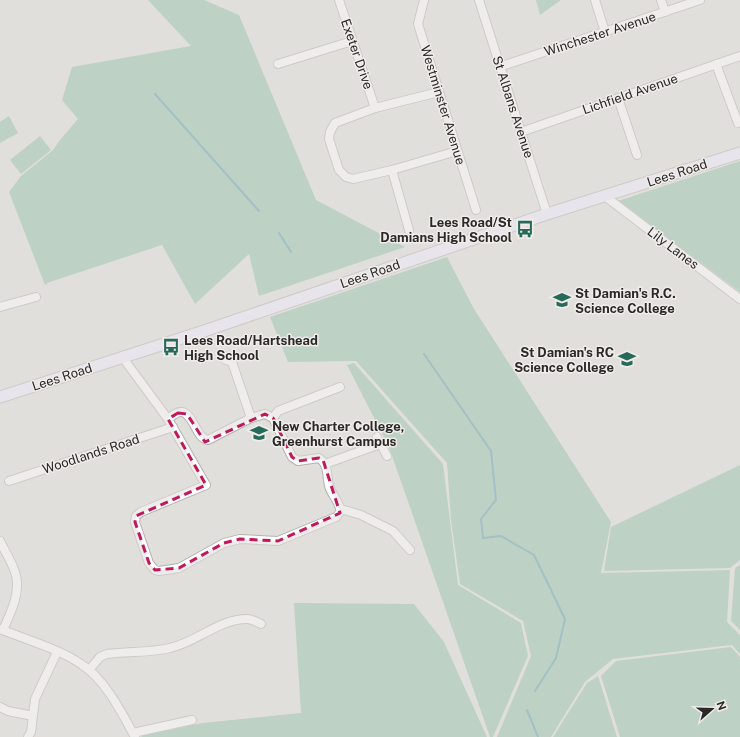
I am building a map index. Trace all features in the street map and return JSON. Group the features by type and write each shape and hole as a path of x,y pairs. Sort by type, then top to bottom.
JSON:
{"main road":[{"name":"Lees Road","path":"0,397 123,358 547,214 606,197 740,153"}],"street":[{"name":"Exeter Drive","path":"339,0 376,108"},
{"name":"Westminster Avenue","path":"424,0 418,24 476,210"},
{"name":"St Albans Avenue","path":"479,0 499,67 547,214"},
{"path":"594,0 605,32"},
{"path":"661,0 665,12"},
{"name":"Winchester Avenue","path":"499,67 700,0"},
{"path":"278,64 352,41"},
{"name":"Lichfield Avenue","path":"521,132 740,56"},
{"path":"716,64 738,123"},
{"path":"439,92 376,108 335,123 330,132 329,139 340,170 346,177 353,179 392,170 457,151"},
{"path":"618,98 637,155"},
{"path":"392,170 409,230"},
{"name":"Lily Lanes","path":"606,197 740,299"},
{"path":"0,307 36,297"},
{"path":"123,358 168,419 206,485 141,512 136,516 135,522 149,563 155,570 159,571 179,568 224,543 240,539 278,541 336,517 340,513 341,509"},
{"path":"226,360 232,362 251,418"},
{"path":"273,418 278,411 340,387"},
{"path":"168,419 178,413 182,412 187,414 206,440 251,418 265,414 273,418 292,457 298,461 319,458 324,460 330,489 341,509 361,515 393,531 410,550"},
{"name":"Woodlands Road","path":"9,481 173,427"},
{"path":"325,464 379,440 387,456"},
{"path":"0,542 14,570 18,584 16,598 2,629 57,652 81,664 89,670 103,684 134,735 192,720"},
{"path":"89,670 100,657 107,654 169,649 186,643 230,622 247,619 261,624"},
{"path":"28,737 31,732 35,699 57,652"},
{"path":"0,707 8,711 33,716"}],"highlighted area":[{"path":"178,413 187,414 205,442 265,414 273,418 292,457 298,461 319,458 323,460 340,513 278,541 240,539 224,543 179,568 155,570 149,563 135,522 136,516 206,485 168,419"}],"green space":[{"path":"148,0 204,0 239,15 316,200 405,247 259,296 249,254 195,304 162,245 47,283 45,285 9,192 21,176 53,150 78,119 62,100 72,67 191,46"},
{"path":"536,0 561,0 540,15"},
{"path":"9,116 18,133 0,143 0,122"},
{"path":"40,136 51,150 21,174 10,160"},
{"path":"740,161 740,292 618,201"},
{"path":"447,257 474,309 611,522 601,573 730,570 727,622 740,635 740,654 732,645 613,659 585,682 551,737 497,737 531,656 523,621 460,584 451,520 447,463 356,361 288,362 270,317"},
{"path":"354,363 443,464 458,585 521,623 528,656 493,737 490,737 389,447 347,365"},
{"path":"740,465 740,560 730,568 604,571 611,527"},
{"path":"740,565 740,630 731,621 735,568"},
{"path":"294,603 414,604 444,642 487,737 142,737 141,735 203,723 301,713"},
{"path":"731,647 740,657 740,737 620,737 601,676 616,661"},
{"path":"598,676 617,737 553,737 587,683"}],"waterway":[{"path":"155,94 259,211"},
{"path":"279,233 291,252"},
{"path":"424,354 491,451 496,500 481,519 483,538 501,536 534,555 565,619 556,658 535,691"},
{"path":"527,710 538,737"}],"place":[{"name":"Lees Road/St Damians High School","path":"525,229"},
{"name":"St Damian's R.C. Science College","path":"562,300"},
{"name":"Lees Road/Hartshead High School","path":"171,347"},
{"name":"St Damian's RC Science College","path":"627,359"},
{"name":"New Charter College, Greenhurst Campus","path":"259,433"}]}
